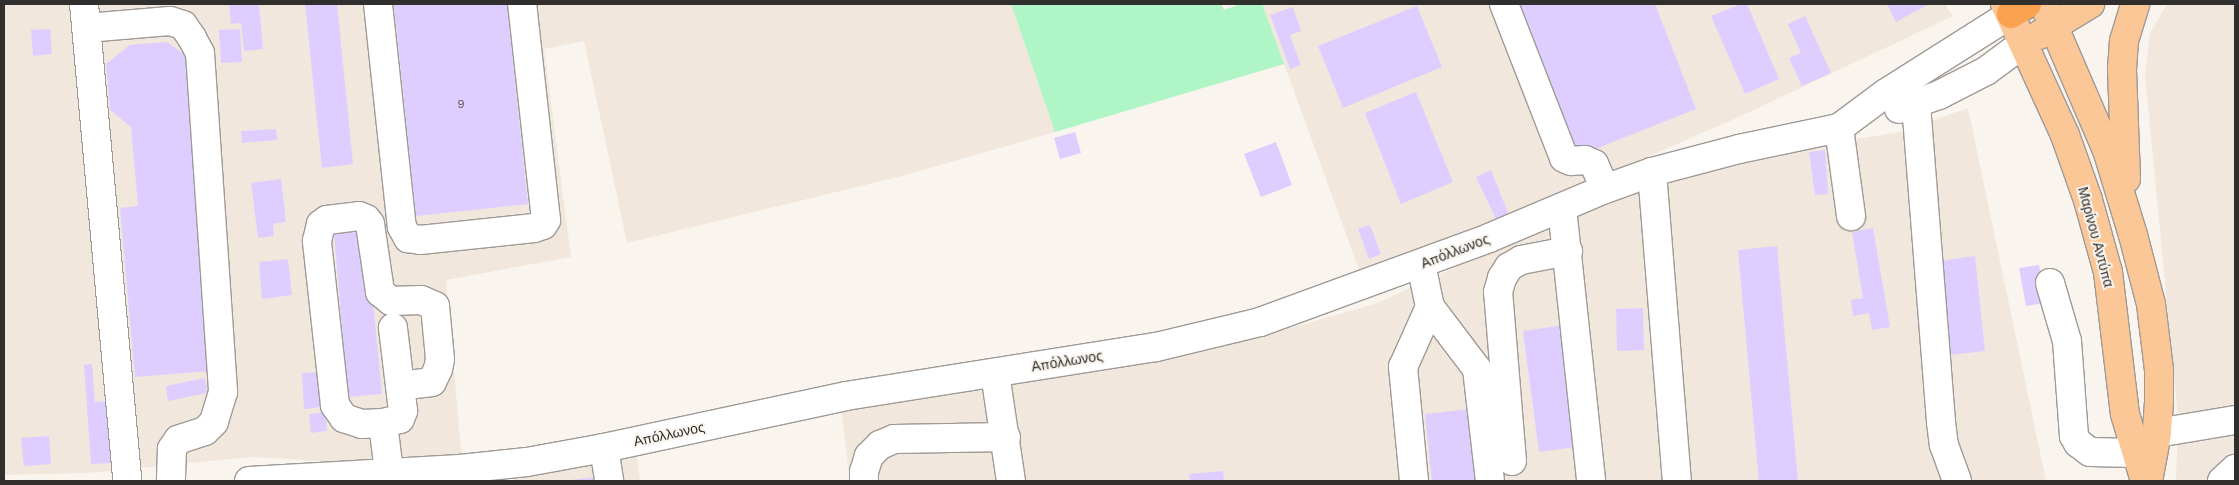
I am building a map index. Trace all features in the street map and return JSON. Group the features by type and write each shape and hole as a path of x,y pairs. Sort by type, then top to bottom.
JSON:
{"main road":[{"path":"2024,43 2049,15 2090,4"},
{"path":"2128,216 2122,69 2124,41 2135,4"},
{"name":"Μαρίνου Αντύπα","path":"2015,7 2024,43 2066,135 2088,200 2105,263 2116,331 2125,414 2135,453 2146,481"},
{"name":"Μαρίνου Αντύπα","path":"2049,15 2106,150 2128,216 2151,304 2159,370 2157,433 2146,481"}],"street":[{"path":"378,4 402,227 408,238 420,240 534,228 544,225 546,220 522,4"},
{"path":"1504,4 1564,158 1570,161 1585,160 1594,164 1605,189"},
{"path":"1851,216 1847,123 1886,93 2015,7"},
{"path":"127,481 85,16 170,21 182,25 200,53 223,392 214,422 205,431 178,440 172,449 171,481"},
{"name":"Απόλλωνος","path":"249,481 460,469 528,472 604,448 846,396 1156,347 1260,322 1421,264 1605,189 1652,172 1916,104 1940,95 1986,71 2024,43"},
{"path":"1916,104 1941,422 1944,445 1956,481"},
{"path":"1652,172 1677,481"},
{"path":"1562,208 1591,481"},
{"path":"393,328 402,416 400,419 383,423 362,424 344,418 335,405 317,241 321,224 327,220 359,216 366,219 370,224 380,292 391,301 422,300 435,306 439,350 438,370 432,382 400,386"},
{"path":"1512,462 1498,292 1502,278 1509,267 1515,263 1521,260 1568,251"},
{"path":"1421,264 1430,307 1477,369 1490,481"},
{"path":"2050,283 2067,341 2074,436 2078,443 2090,452 2135,453"},
{"path":"1414,481 1403,367 1430,307"},
{"path":"995,373 1006,437 1011,481"},
{"path":"2157,433 2235,420"},
{"path":"383,423 390,472"},
{"path":"864,481 864,472 869,456 880,445 894,439 1006,437"},
{"path":"604,448 609,481"},
{"path":"2222,481 2235,469"}],"shaded area":[{"path":"4,4 1011,4 1055,132 902,176 627,243 584,41 544,49 571,257 446,280 462,461 334,462 252,457 87,473 4,475"},
{"path":"1267,4 1945,4 1953,16 1741,116 1538,205 1361,275 1263,6"},
{"path":"2167,4 2235,4 2235,481 2176,481 2178,417 2145,75 2150,34"},
{"path":"1968,108 2046,481 850,481 841,407 1150,358 1255,338 1375,304 1594,204 1700,170 1801,148 1900,132"},
{"path":"636,451 640,481 515,481 515,475"}],"green space":[{"path":"1011,4 1221,4 1224,10 1240,4 1267,4 1263,6 1284,64 1055,132"}],"building":[{"path":"229,4 259,4 263,49 244,51 241,23 231,24"},
{"path":"305,4 337,4 353,164 322,168"},
{"path":"507,4 528,204 416,216 394,5"},
{"path":"1515,4 1655,4 1696,109 1575,157"},
{"path":"1741,4 1747,4 1779,79 1745,94 1711,16"},
{"path":"1887,4 1929,4 1896,22"},
{"path":"1417,6 1442,67 1343,108 1318,46"},
{"path":"1293,7 1301,31 1290,35 1301,65 1290,69 1270,15"},
{"path":"1805,16 1831,73 1802,86 1789,58 1801,53 1788,24"},
{"path":"50,29 52,54 33,56 31,30"},
{"path":"240,29 242,62 221,63 219,30"},
{"path":"167,42 187,56 211,371 135,377 120,208 138,206 131,127 110,110 106,64 130,45"},
{"path":"1416,92 1453,182 1401,204 1365,113"},
{"path":"276,129 277,140 242,143 241,131"},
{"path":"1075,132 1081,153 1060,159 1054,138"},
{"path":"1276,142 1292,185 1261,197 1244,154"},
{"path":"1825,150 1828,194 1815,195 1809,152"},
{"path":"1491,170 1508,213 1496,219 1476,177"},
{"path":"281,179 286,222 273,224 274,236 258,238 251,183"},
{"path":"1370,225 1381,254 1369,259 1358,229"},
{"path":"1873,228 1890,327 1872,330 1869,313 1853,316 1851,300 1863,298 1852,232"},
{"path":"366,230 382,394 348,397 334,233"},
{"path":"1777,246 1798,481 1759,481 1738,250"},
{"path":"1975,256 1985,351 1950,355 1939,261"},
{"path":"288,259 292,295 262,299 259,262"},
{"path":"2039,265 2046,303 2026,306 2019,268"},
{"path":"1643,308 1644,350 1617,351 1616,309"},
{"path":"1565,325 1582,446 1539,452 1523,331"},
{"path":"92,364 95,402 111,401 115,463 91,464 84,365"},
{"path":"318,372 322,407 304,409 302,373"},
{"path":"205,378 207,393 168,401 166,386"},
{"path":"1470,409 1478,481 1432,481 1425,414"},
{"path":"325,412 327,431 311,433 309,414"},
{"path":"49,436 51,464 24,466 21,438"},
{"path":"1223,471 1224,481 1190,481 1189,474"},
{"path":"596,477 597,481 570,481 570,480"}]}
